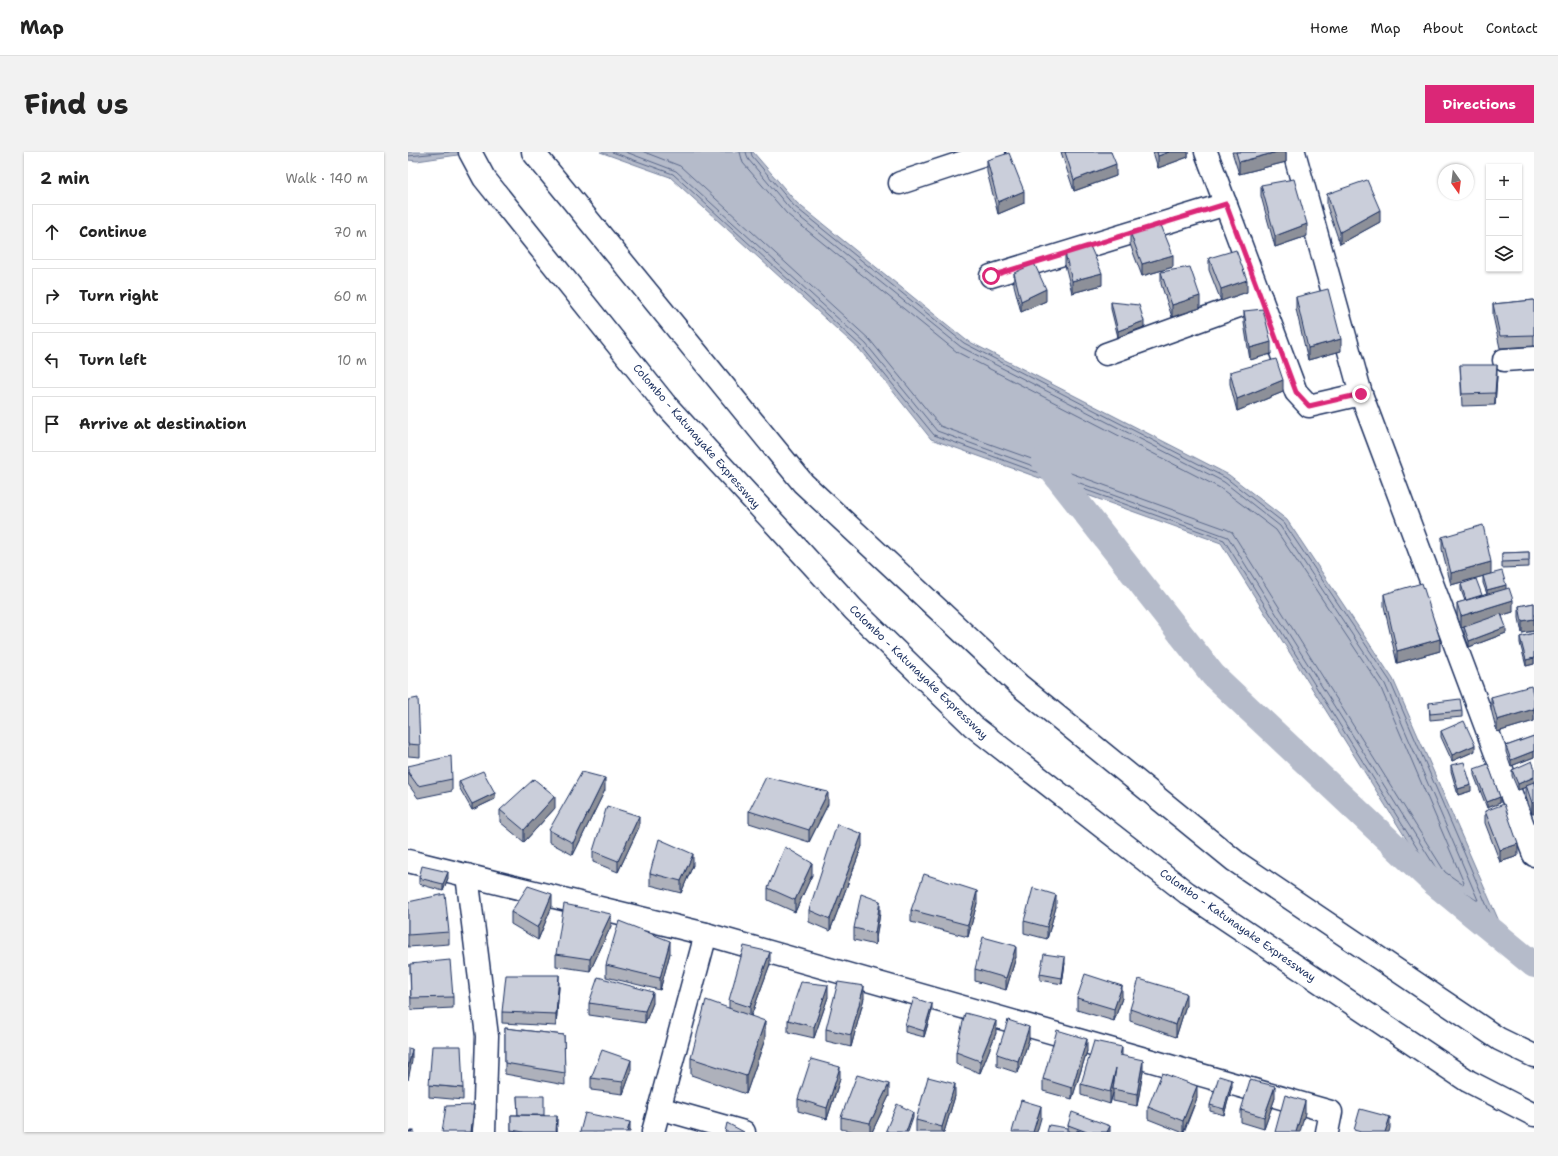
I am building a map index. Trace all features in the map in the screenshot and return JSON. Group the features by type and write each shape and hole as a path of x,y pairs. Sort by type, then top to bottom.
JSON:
{"main road":[{"name":"Colombo - Katunayake Expressway","path":"470,152 484,178 665,404 854,610 973,726 1187,893 1468,1081 1534,1115"},
{"path":"533,152 803,483 1019,685 1235,861 1499,1039 1534,1056"},
{"path":"900,183 994,152"},
{"path":"1206,152 1296,392 1309,406 1361,394"},
{"path":"1294,152 1361,394 1534,855"},
{"path":"991,276 1226,204"},
{"path":"1106,354 1261,298"},
{"path":"1504,360 1534,358"},
{"path":"408,861 706,934 1332,1112 1327,1132"},
{"path":"467,875 487,1036 484,1132"},
{"path":"652,1132 706,934"},
{"path":"659,1108 744,1132"}],"water":[{"path":"408,152 478,152 417,161 408,160"},
{"path":"600,152 753,152 797,203 966,340 1229,475 1287,520 1393,679 1502,928 1434,883 1221,543 931,439 860,350 670,177"}],"building":[{"path":"1065,152 1111,152 1116,164 1074,180"},
{"path":"1157,152 1169,152 1158,156"},
{"path":"1236,152 1277,152 1239,162"},
{"path":"1009,153 1024,191 998,202 987,160"},
{"path":"1294,179 1307,224 1275,236 1261,185"},
{"path":"1367,180 1380,210 1340,232 1327,194"},
{"path":"1161,225 1173,255 1142,264 1130,232"},
{"path":"1090,246 1102,273 1072,281 1065,253"},
{"path":"1236,250 1247,280 1221,289 1209,258"},
{"path":"1034,263 1046,289 1021,301 1014,273"},
{"path":"1190,267 1200,296 1172,305 1161,272"},
{"path":"1328,289 1341,339 1308,348 1296,297"},
{"path":"1534,300 1534,335 1500,336 1493,304"},
{"path":"1111,302 1139,305 1144,321 1118,331"},
{"path":"1263,309 1271,342 1250,348 1244,311"},
{"path":"1276,359 1283,380 1237,399 1230,372"},
{"path":"1460,365 1497,365 1495,393 1462,394"},
{"path":"1483,525 1491,562 1451,573 1442,537"},
{"path":"1529,552 1529,561 1502,562 1502,553"},
{"path":"1502,571 1506,585 1487,590 1483,576"},
{"path":"1476,579 1482,595 1466,600 1461,584"},
{"path":"1422,583 1440,639 1397,651 1384,594"},
{"path":"1509,588 1513,600 1461,616 1457,603"},
{"path":"1534,603 1534,619 1522,621 1519,606"},
{"path":"1501,614 1506,627 1469,641 1464,627"},
{"path":"1534,633 1534,658 1526,660 1520,637"},
{"path":"1531,686 1534,698 1534,709 1497,720 1491,697"},
{"path":"418,698 420,745 408,744 408,700"},
{"path":"1460,699 1462,711 1430,714 1429,703"},
{"path":"1464,721 1475,745 1452,755 1441,731"},
{"path":"1534,736 1534,751 1511,760 1506,746"},
{"path":"451,756 452,779 418,786 408,772 408,766"},
{"path":"1532,761 1534,766 1534,777 1518,784 1512,770"},
{"path":"1464,762 1471,785 1458,789 1451,765"},
{"path":"1488,764 1500,797 1487,802 1474,769"},
{"path":"483,771 495,793 472,804 459,781"},
{"path":"582,772 605,778 573,843 549,830"},
{"path":"766,777 828,792 809,830 749,811"},
{"path":"534,779 555,796 524,830 500,810"},
{"path":"1534,782 1534,802 1532,803 1526,785"},
{"path":"1504,804 1518,844 1500,850 1485,811"},
{"path":"607,806 639,816 618,861 593,851"},
{"path":"837,824 862,834 830,919 809,910"},
{"path":"659,839 693,854 681,881 650,873"},
{"path":"785,847 812,863 795,900 768,888"},
{"path":"422,866 448,872 443,884 419,878"},
{"path":"924,874 977,891 968,925 911,910"},
{"path":"528,886 552,894 538,928 511,912"},
{"path":"1033,888 1056,895 1047,927 1024,921"},
{"path":"445,894 449,932 408,935 408,902"},
{"path":"861,894 880,901 875,933 854,928"},
{"path":"564,904 611,914 590,959 556,954"},
{"path":"619,921 670,941 660,978 606,965"},
{"path":"983,937 1016,946 1006,978 975,969"},
{"path":"744,946 770,952 750,1007 729,1000"},
{"path":"1044,954 1065,957 1062,978 1040,974"},
{"path":"450,960 453,997 411,998 410,964"},
{"path":"1085,974 1122,986 1114,1009 1077,998"},
{"path":"506,975 559,975 556,1014 502,1012"},
{"path":"598,977 653,992 645,1011 589,1003"},
{"path":"1139,979 1186,993 1176,1025 1130,1009"},
{"path":"801,982 828,985 814,1027 788,1020"},
{"path":"838,982 864,986 851,1035 826,1029"},
{"path":"914,998 932,1004 924,1031 905,1025"},
{"path":"706,1000 765,1021 746,1076 691,1058"},
{"path":"965,1013 996,1021 980,1061 956,1052"},
{"path":"1008,1020 1029,1027 1018,1061 997,1054"},
{"path":"505,1028 564,1035 565,1073 505,1063"},
{"path":"1057,1030 1087,1039 1072,1088 1043,1079"},
{"path":"1094,1041 1122,1047 1120,1055 1143,1060 1137,1094 1113,1089 1116,1068 1110,1092 1081,1084"},
{"path":"432,1046 461,1046 463,1088 429,1085"},
{"path":"408,1048 412,1049 408,1068"},
{"path":"602,1050 631,1060 623,1082 591,1078"},
{"path":"811,1059 840,1067 827,1108 798,1099"},
{"path":"1162,1073 1197,1086 1183,1121 1148,1107"},
{"path":"857,1075 889,1084 870,1123 841,1117"},
{"path":"1219,1076 1232,1080 1224,1109 1210,1105"},
{"path":"928,1077 955,1084 942,1127 916,1120"},
{"path":"1250,1080 1275,1086 1264,1117 1241,1110"},
{"path":"1285,1095 1305,1101 1296,1132 1275,1132"},
{"path":"517,1096 544,1096 544,1115 518,1115"},
{"path":"1021,1100 1041,1106 1033,1132 1012,1132"},
{"path":"897,1104 913,1112 906,1132 889,1132 886,1130"},
{"path":"474,1105 471,1132 442,1132 446,1106"},
{"path":"1360,1109 1390,1117 1385,1132 1361,1132 1354,1130"},
{"path":"1072,1112 1110,1126 1107,1132 1087,1132 1068,1125"},
{"path":"585,1113 630,1122 627,1132 580,1132"},
{"path":"511,1115 557,1116 556,1132 524,1132 511,1130"},
{"path":"727,1123 744,1132 725,1132"},
{"path":"1049,1125 1067,1128 1067,1132 1047,1132"}],"waterway":[{"path":"1044,460 1213,675 1434,883 1534,965"}],"route":[{"path":"991,276 1226,204 1296,392 1309,406 1361,394"}]}
